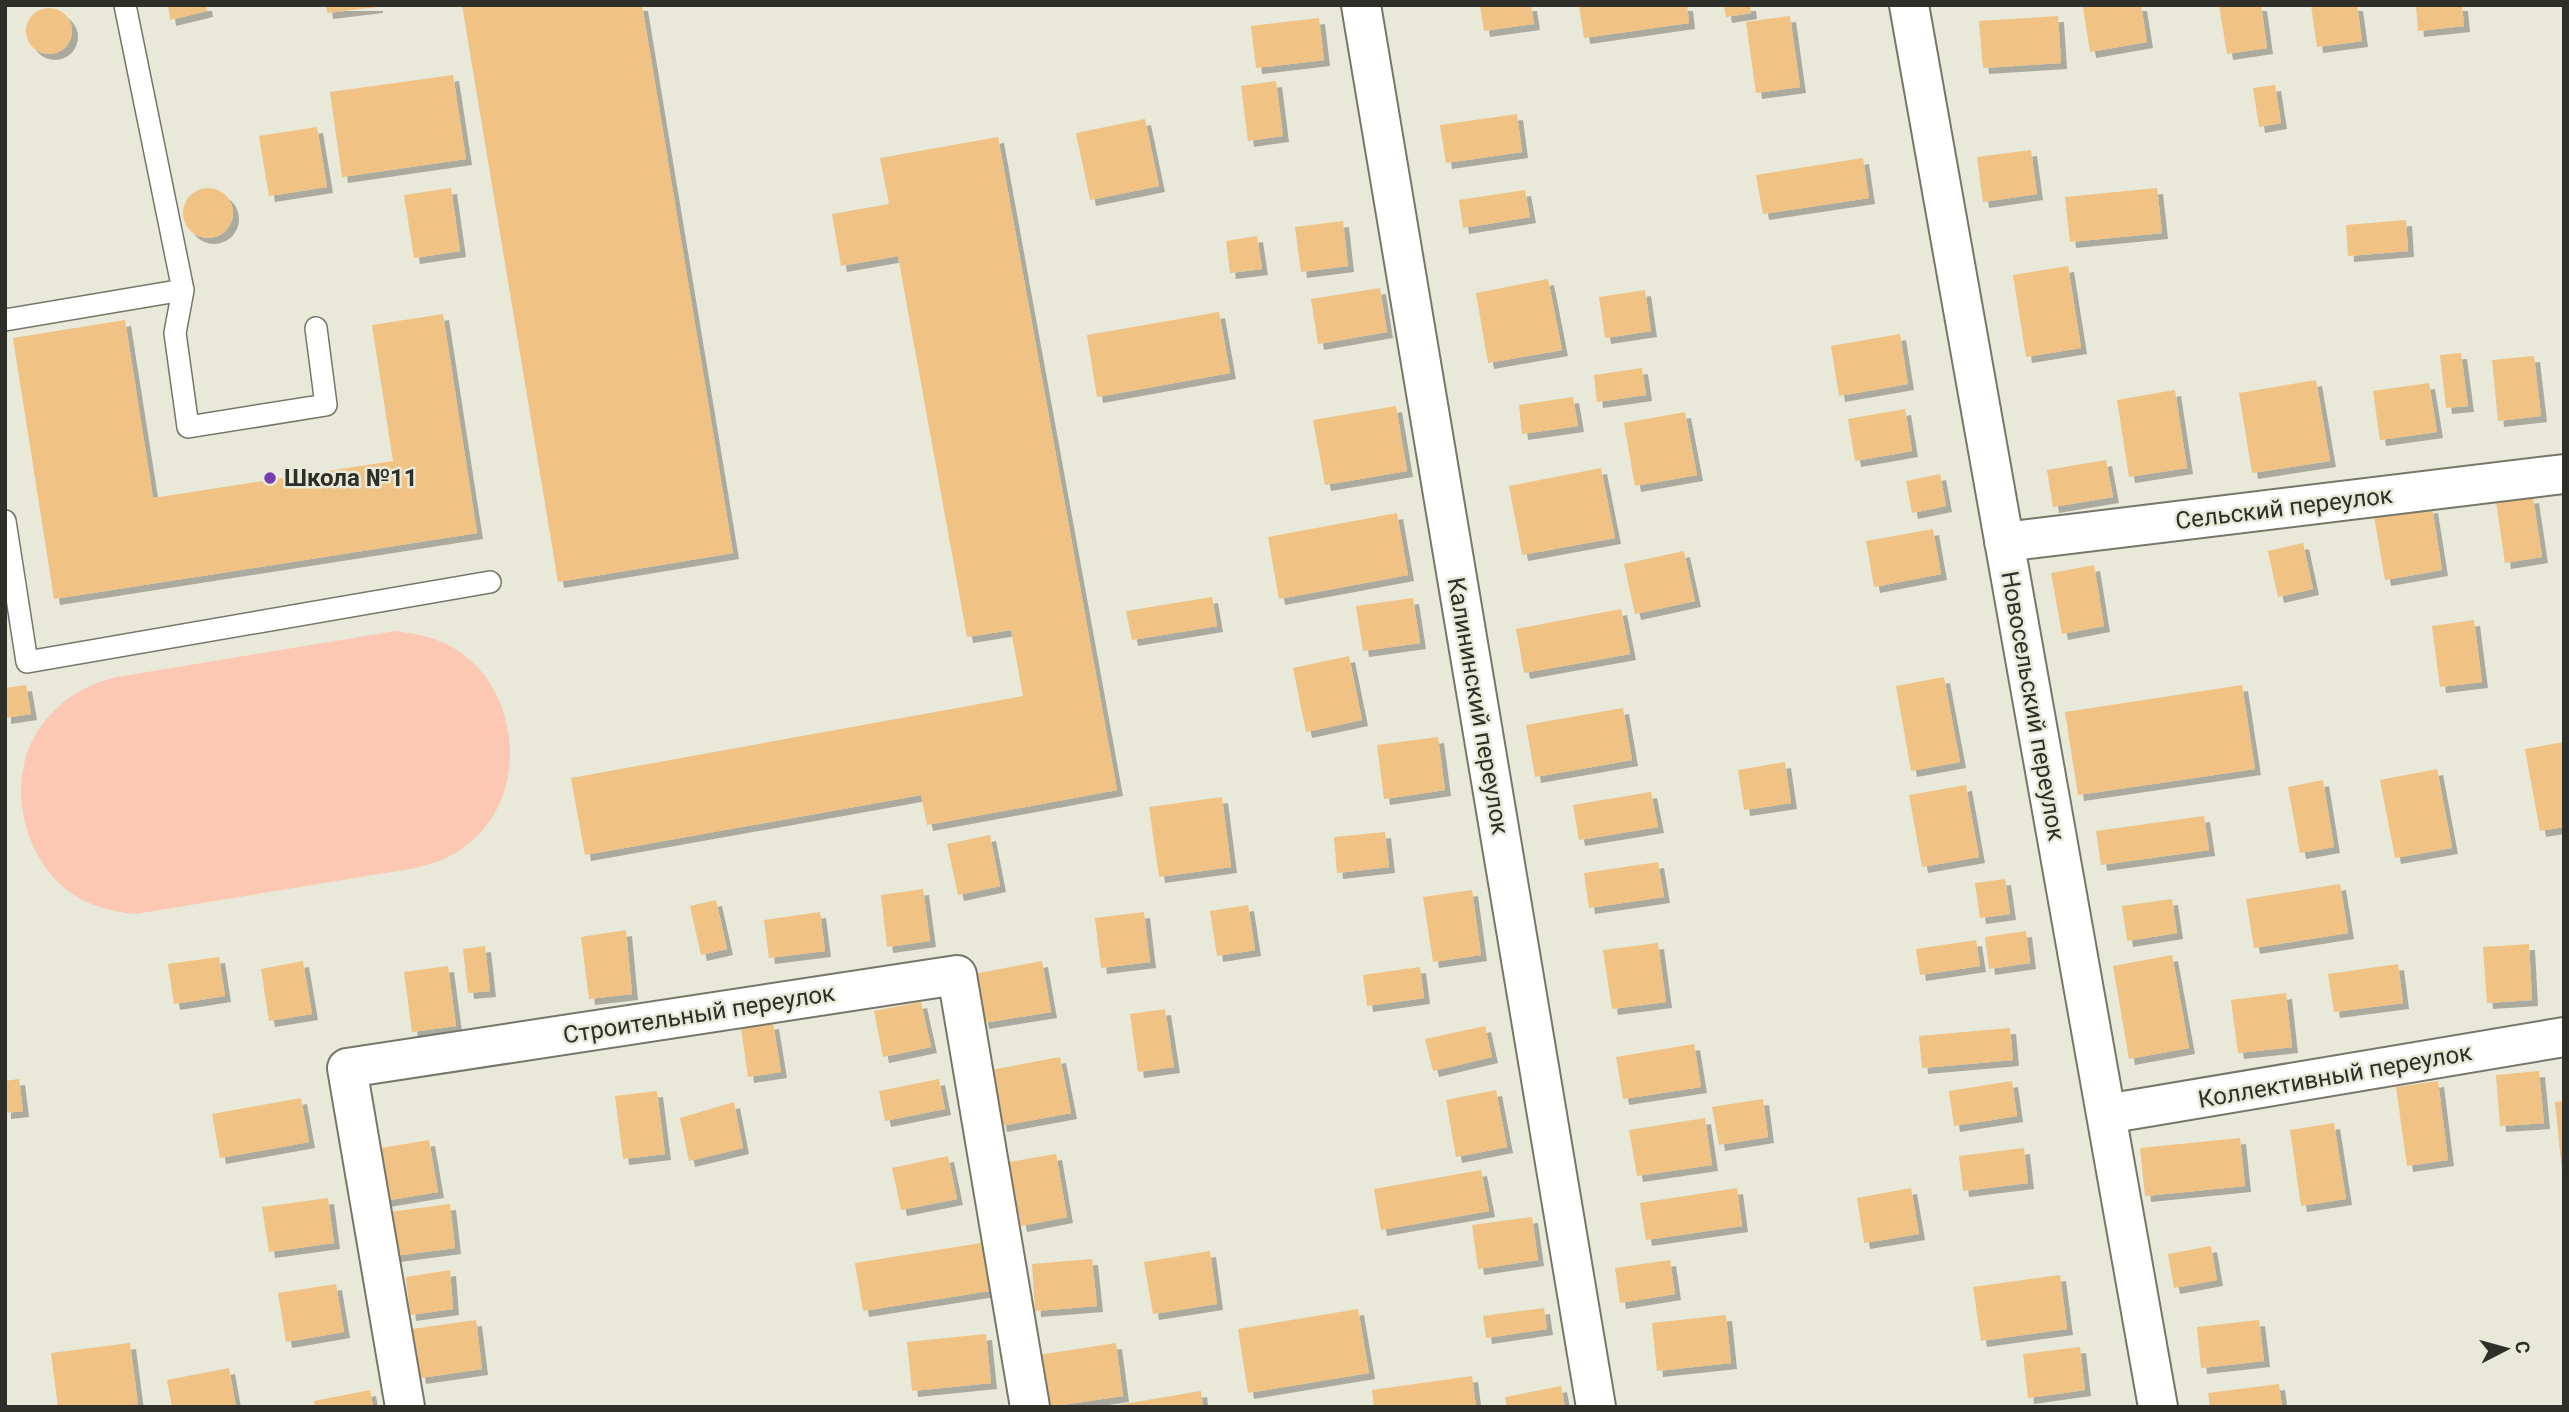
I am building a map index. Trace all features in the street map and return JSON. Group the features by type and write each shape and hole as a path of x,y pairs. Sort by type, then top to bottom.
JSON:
{"street":[{"name":"Калининский переулок","path":"1361,5 1596,1407"},
{"name":"Новосельский переулок","path":"1909,5 2158,1407"},
{"name":"Сельский переулок","path":"2004,542 2564,474"},
{"name":"Строительный переулок","path":"405,1407 347,1068 957,975 1030,1407"},
{"name":"Коллективный переулок","path":"2106,1114 2564,1037"}],"lane":[{"path":"125,5 183,290 176,333 188,427 326,405 316,328"},
{"path":"5,320 183,290"},
{"path":"5,521 27,662 490,582"}],"shaded area":[{"path":"396,631 432,638 452,647 475,665 492,687 504,714 510,742 509,770 502,798 488,823 462,849 443,859 415,868 136,914 107,909 79,898 60,884 44,866 25,822 21,798 22,773 28,750 39,729 63,702 73,695 117,677"}],"building":[{"path":"168,5 206,5 207,11 170,20"},
{"path":"326,5 377,5 377,7 327,13"},
{"path":"462,5 642,5 733,553 558,582"},
{"path":"1480,5 1531,5 1534,24 1484,31"},
{"path":"1579,5 1687,5 1689,23 1584,38"},
{"path":"1724,5 1750,5 1751,13 1726,17"},
{"path":"2141,5 2147,42 2090,52 2083,7"},
{"path":"2219,5 2261,5 2267,48 2227,54"},
{"path":"2311,5 2357,5 2362,41 2317,47"},
{"path":"2416,5 2462,5 2464,26 2418,31"},
{"path":"49,8 65,15 72,31 65,47 49,54 33,47 26,31 33,15"},
{"path":"1790,16 1800,87 1756,93 1746,22"},
{"path":"2058,16 2061,63 1983,68 1979,21"},
{"path":"1319,18 1324,60 1256,68 1251,26"},
{"path":"453,75 466,159 342,177 330,92"},
{"path":"1276,81 1283,136 1248,141 1241,86"},
{"path":"2275,85 2281,123 2259,127 2253,88"},
{"path":"1517,114 1522,152 1446,163 1440,125"},
{"path":"1145,119 1159,186 1090,200 1076,133"},
{"path":"317,127 327,187 269,196 259,136"},
{"path":"998,137 1117,790 927,825 921,795 585,855 571,778 1023,696 1011,630 967,637 898,256 841,266 832,214 889,204 880,158"},
{"path":"2031,150 2037,194 1983,202 1977,157"},
{"path":"1863,158 1869,198 1763,214 1756,175"},
{"path":"208,188 226,195 233,213 226,231 208,238 190,231 183,213 190,195"},
{"path":"451,188 460,251 414,258 404,195"},
{"path":"2157,188 2162,233 2070,242 2065,197"},
{"path":"1525,190 1530,217 1463,228 1459,200"},
{"path":"2406,220 2408,251 2348,256 2346,225"},
{"path":"1343,221 1348,266 1301,272 1295,227"},
{"path":"1257,236 1262,269 1230,273 1226,241"},
{"path":"2068,266 2081,348 2026,357 2013,275"},
{"path":"1548,279 1562,350 1488,363 1476,293"},
{"path":"1380,288 1387,332 1318,344 1311,299"},
{"path":"1645,290 1651,331 1605,338 1599,297"},
{"path":"1219,312 1230,373 1097,397 1087,335"},
{"path":"443,314 477,533 54,599 13,338 125,320 153,498 393,461 372,325"},
{"path":"1900,334 1908,384 1839,396 1831,346"},
{"path":"2461,353 2468,406 2446,408 2440,355"},
{"path":"2534,356 2541,416 2498,421 2492,360"},
{"path":"1642,368 1646,395 1597,402 1594,375"},
{"path":"2316,380 2330,461 2252,473 2239,393"},
{"path":"2429,383 2437,432 2380,440 2373,391"},
{"path":"2175,390 2187,468 2129,477 2117,400"},
{"path":"1573,397 1578,426 1522,434 1519,405"},
{"path":"1396,406 1407,471 1325,485 1313,420"},
{"path":"1905,409 1912,451 1855,461 1848,419"},
{"path":"1685,412 1697,475 1635,486 1624,423"},
{"path":"2106,460 2113,497 2053,507 2047,470"},
{"path":"1601,468 1615,538 1522,555 1509,486"},
{"path":"1940,474 1946,506 1912,513 1906,481"},
{"path":"2533,497 2542,557 2505,563 2496,502"},
{"path":"2432,507 2442,570 2385,580 2374,516"},
{"path":"1397,513 1408,575 1279,599 1268,537"},
{"path":"1933,529 1941,574 1874,587 1866,541"},
{"path":"2303,543 2313,589 2278,597 2268,551"},
{"path":"1684,551 1695,601 1635,614 1624,564"},
{"path":"2094,565 2104,626 2062,634 2051,573"},
{"path":"1212,597 1217,626 1132,640 1126,611"},
{"path":"1413,598 1420,643 1363,651 1356,606"},
{"path":"1621,609 1630,654 1524,673 1516,629"},
{"path":"2474,620 2482,682 2440,687 2432,626"},
{"path":"1349,656 1362,720 1306,732 1293,668"},
{"path":"1944,677 1960,762 1911,771 1896,686"},
{"path":"26,685 31,714 5,718 5,688"},
{"path":"2242,685 2255,769 2078,795 2065,712"},
{"path":"1623,708 1632,760 1535,777 1526,725"},
{"path":"1438,737 1445,790 1384,799 1377,745"},
{"path":"2564,742 2564,827 2540,831 2525,749"},
{"path":"1785,762 1791,803 1744,810 1738,770"},
{"path":"2437,769 2452,848 2395,858 2380,780"},
{"path":"2323,780 2334,847 2300,853 2288,787"},
{"path":"1966,785 1979,857 1922,867 1909,795"},
{"path":"1651,792 1658,827 1579,840 1573,805"},
{"path":"1222,797 1231,867 1159,877 1149,807"},
{"path":"2204,816 2209,850 2101,865 2096,831"},
{"path":"1385,832 1389,867 1337,873 1334,837"},
{"path":"990,835 1000,886 958,895 947,844"},
{"path":"1658,862 1664,897 1589,908 1584,873"},
{"path":"2005,879 2010,914 1980,918 1975,883"},
{"path":"2340,884 2348,933 2254,948 2246,899"},
{"path":"923,889 930,941 887,947 881,895"},
{"path":"1472,890 1481,955 1433,962 1423,897"},
{"path":"2172,899 2177,933 2127,941 2122,906"},
{"path":"716,900 727,949 701,955 690,906"},
{"path":"1248,905 1255,950 1217,956 1210,911"},
{"path":"820,912 825,951 769,958 764,920"},
{"path":"1144,912 1150,962 1101,968 1095,918"},
{"path":"626,930 632,994 589,999 581,937"},
{"path":"2026,931 2030,963 1989,969 1985,937"},
{"path":"1976,940 1980,966 1920,975 1916,949"},
{"path":"1658,943 1666,1002 1612,1009 1603,950"},
{"path":"2529,944 2532,1000 2487,1003 2483,947"},
{"path":"485,946 490,991 468,993 463,949"},
{"path":"2172,955 2189,1048 2129,1059 2113,966"},
{"path":"219,957 225,996 174,1004 168,964"},
{"path":"303,961 312,1014 269,1021 261,969"},
{"path":"1042,961 1051,1012 983,1023 974,974"},
{"path":"2398,964 2403,1003 2334,1012 2328,974"},
{"path":"448,966 456,1026 412,1032 404,972"},
{"path":"1420,967 1424,998 1367,1006 1363,975"},
{"path":"2286,993 2292,1047 2238,1053 2231,1000"},
{"path":"921,1002 931,1047 883,1057 874,1011"},
{"path":"1165,1009 1174,1067 1138,1072 1130,1014"},
{"path":"773,1023 781,1072 748,1077 741,1028"},
{"path":"1485,1026 1492,1057 1433,1071 1425,1039"},
{"path":"2010,1028 2013,1060 1922,1068 1919,1036"},
{"path":"1694,1044 1701,1087 1623,1099 1616,1057"},
{"path":"1060,1057 1071,1113 1001,1126 991,1070"},
{"path":"2539,1071 2544,1123 2500,1126 2496,1075"},
{"path":"19,1079 23,1111 5,1113 5,1081"},
{"path":"939,1079 945,1109 885,1121 879,1091"},
{"path":"2012,1081 2017,1116 1954,1126 1949,1091"},
{"path":"2438,1081 2448,1160 2407,1166 2396,1087"},
{"path":"1496,1090 1507,1147 1456,1157 1446,1100"},
{"path":"657,1091 665,1154 623,1159 615,1096"},
{"path":"301,1098 309,1142 220,1158 212,1114"},
{"path":"1763,1099 1768,1137 1719,1145 1712,1107"},
{"path":"2564,1101 2564,1172 2562,1172 2555,1102"},
{"path":"734,1102 743,1148 689,1161 680,1118"},
{"path":"1705,1118 1712,1165 1637,1176 1629,1130"},
{"path":"2334,1123 2346,1199 2301,1206 2290,1130"},
{"path":"2240,1138 2245,1186 2145,1196 2140,1148"},
{"path":"429,1140 438,1192 384,1201 375,1149"},
{"path":"2024,1148 2028,1183 1963,1191 1959,1156"},
{"path":"1056,1154 1067,1217 1021,1226 1009,1162"},
{"path":"948,1156 957,1199 901,1210 892,1168"},
{"path":"1481,1170 1489,1211 1381,1230 1374,1189"},
{"path":"1737,1188 1742,1226 1646,1240 1640,1203"},
{"path":"1911,1188 1919,1234 1864,1243 1857,1198"},
{"path":"328,1198 334,1243 269,1252 262,1207"},
{"path":"450,1204 455,1248 394,1256 389,1212"},
{"path":"1532,1217 1538,1260 1478,1269 1472,1225"},
{"path":"981,1243 989,1291 863,1311 855,1263"},
{"path":"2211,1246 2217,1280 2174,1288 2168,1254"},
{"path":"1210,1251 1217,1304 1153,1314 1144,1262"},
{"path":"1092,1259 1097,1306 1035,1311 1032,1264"},
{"path":"1670,1260 1675,1294 1620,1303 1615,1268"},
{"path":"450,1270 453,1309 410,1315 406,1277"},
{"path":"2060,1275 2067,1329 1981,1341 1973,1287"},
{"path":"336,1284 344,1332 286,1342 278,1293"},
{"path":"1544,1308 1547,1329 1486,1338 1483,1316"},
{"path":"1358,1309 1369,1373 1248,1393 1238,1329"},
{"path":"1726,1315 1731,1363 1657,1371 1652,1323"},
{"path":"476,1320 482,1369 420,1378 412,1329"},
{"path":"2259,1320 2264,1361 2201,1368 2197,1327"},
{"path":"986,1334 991,1383 912,1391 907,1342"},
{"path":"130,1343 138,1404 120,1407 58,1407 51,1353"},
{"path":"1116,1343 1123,1396 1048,1407 1032,1356"},
{"path":"2080,1347 2085,1390 2028,1398 2023,1354"},
{"path":"229,1368 236,1407 172,1407 167,1380"},
{"path":"1472,1376 1476,1407 1374,1407 1372,1390"},
{"path":"2279,1384 2282,1407 2210,1407 2208,1393"},
{"path":"1561,1386 1565,1407 1507,1407 1505,1397"},
{"path":"370,1390 373,1407 315,1407 314,1401"},
{"path":"1201,1391 1203,1407 1118,1405"}],"place":[{"name":"Школа №11","path":"270,478"}]}
